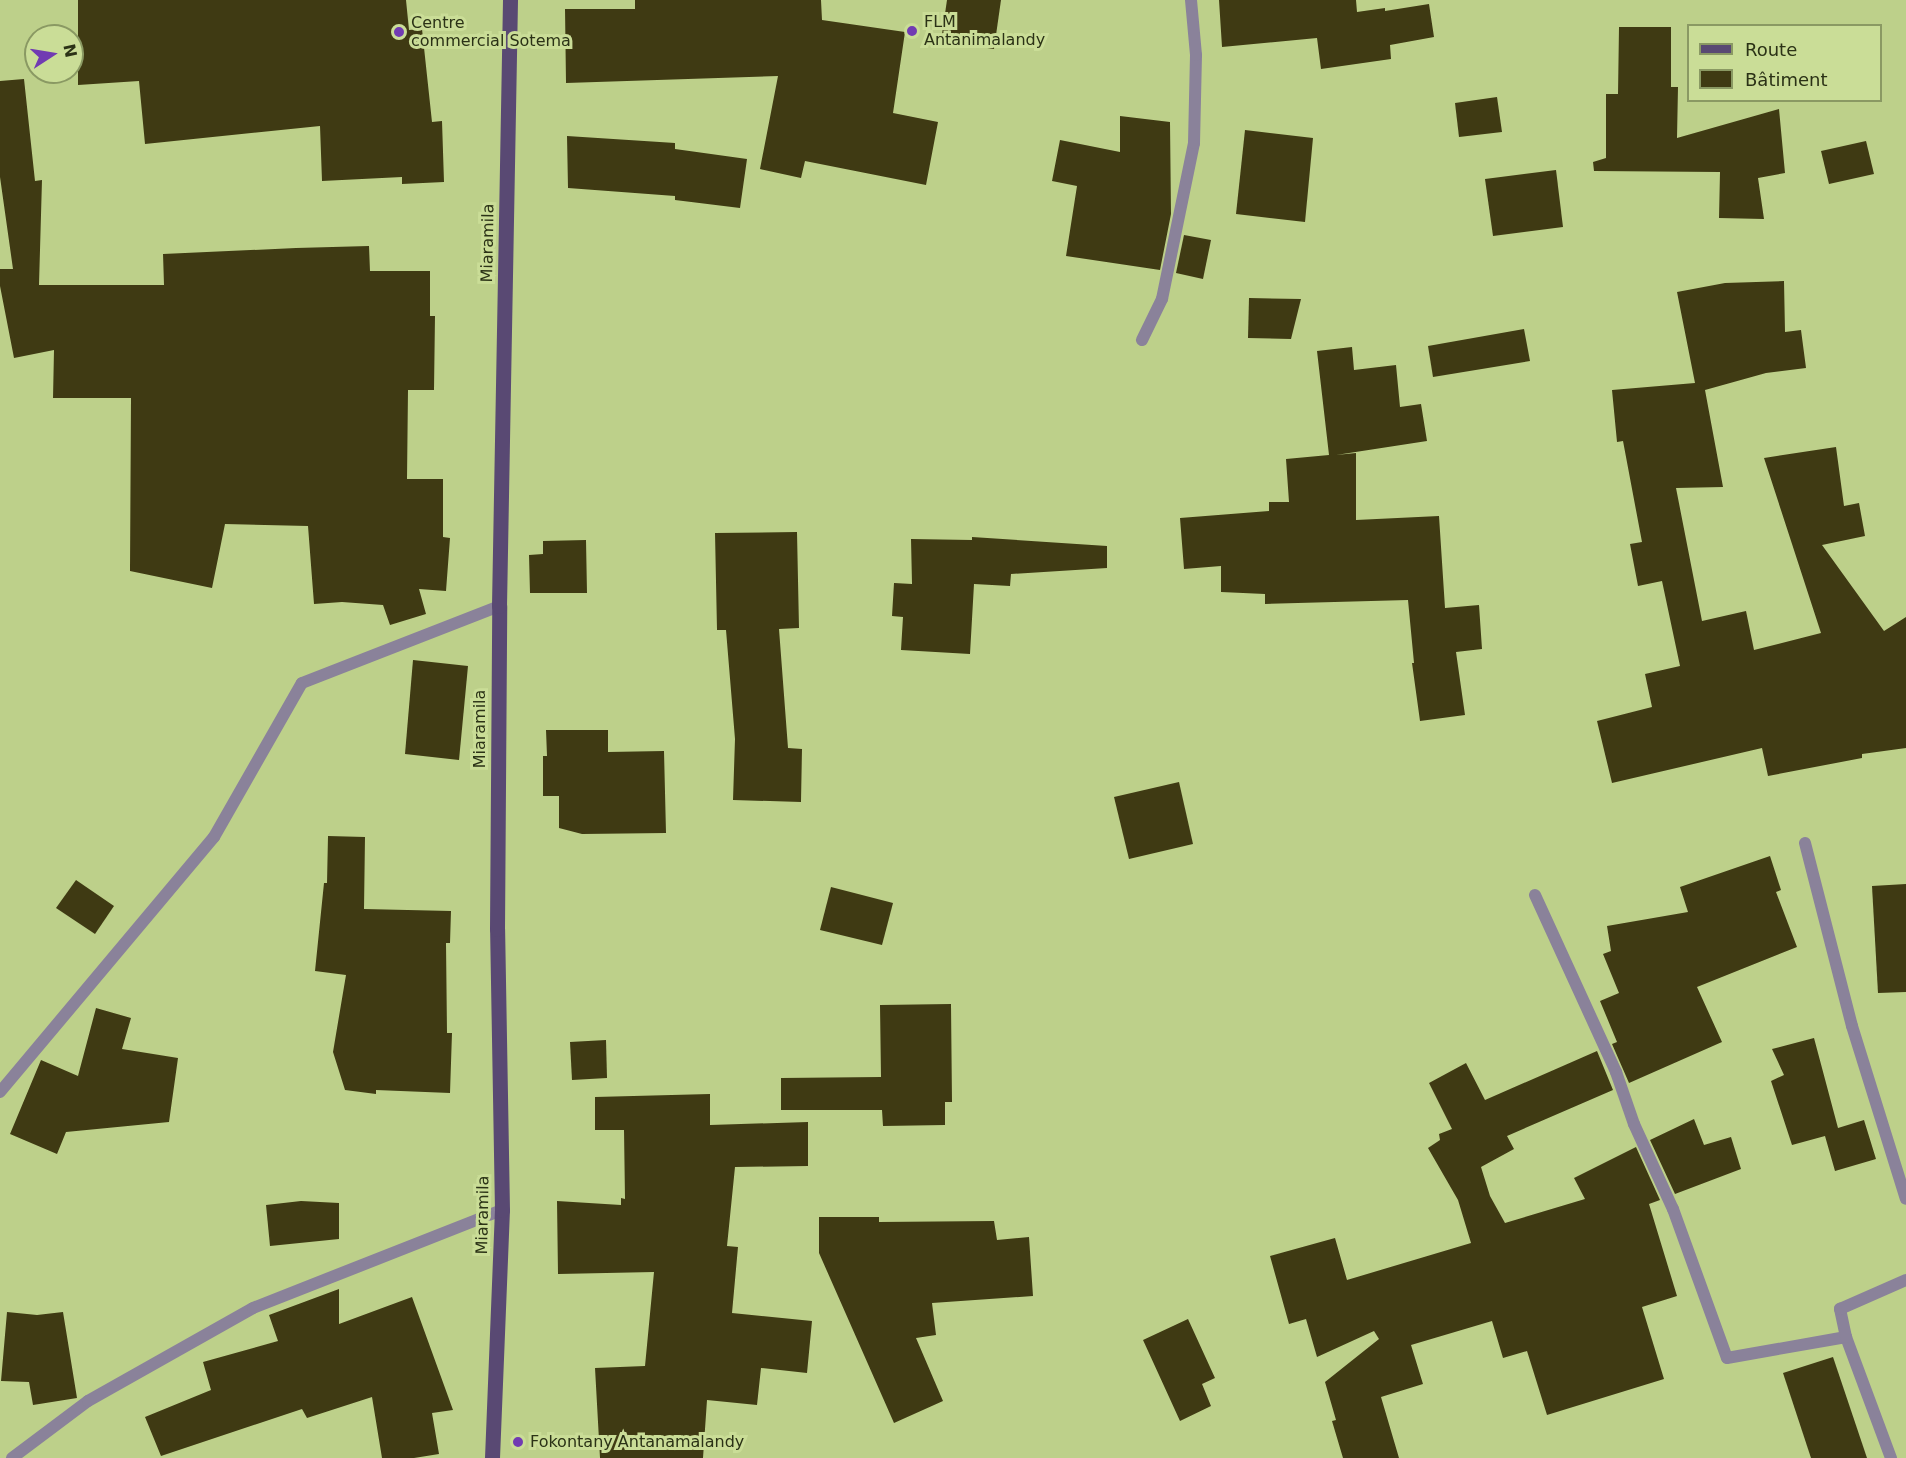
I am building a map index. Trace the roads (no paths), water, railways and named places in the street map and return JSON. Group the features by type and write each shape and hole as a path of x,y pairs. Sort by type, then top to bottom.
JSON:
{"main road":[{"name":"Miaramila","path":"492,1458 502,1210 497,929 499,606 510,0"}],"street":[{"path":"1143,340 1162,299 1194,142 1196,55 1191,0"},
{"path":"0,1092 214,837 302,683 499,606"},
{"path":"1804,843 1852,1026 1906,1199"},
{"path":"1535,895 1616,1072 1634,1124 1673,1209 1727,1358 1846,1337"},
{"path":"12,1458 88,1401 253,1308 502,1210"},
{"path":"1891,1458 1846,1337 1840,1309 1906,1280"}],"place":[{"name":"FLM Antanimalandy","path":"912,31"},
{"name":"Centre commercial Sotema","path":"399,32"},
{"name":"Fokontany Antanamalandy","path":"518,1442"}]}
